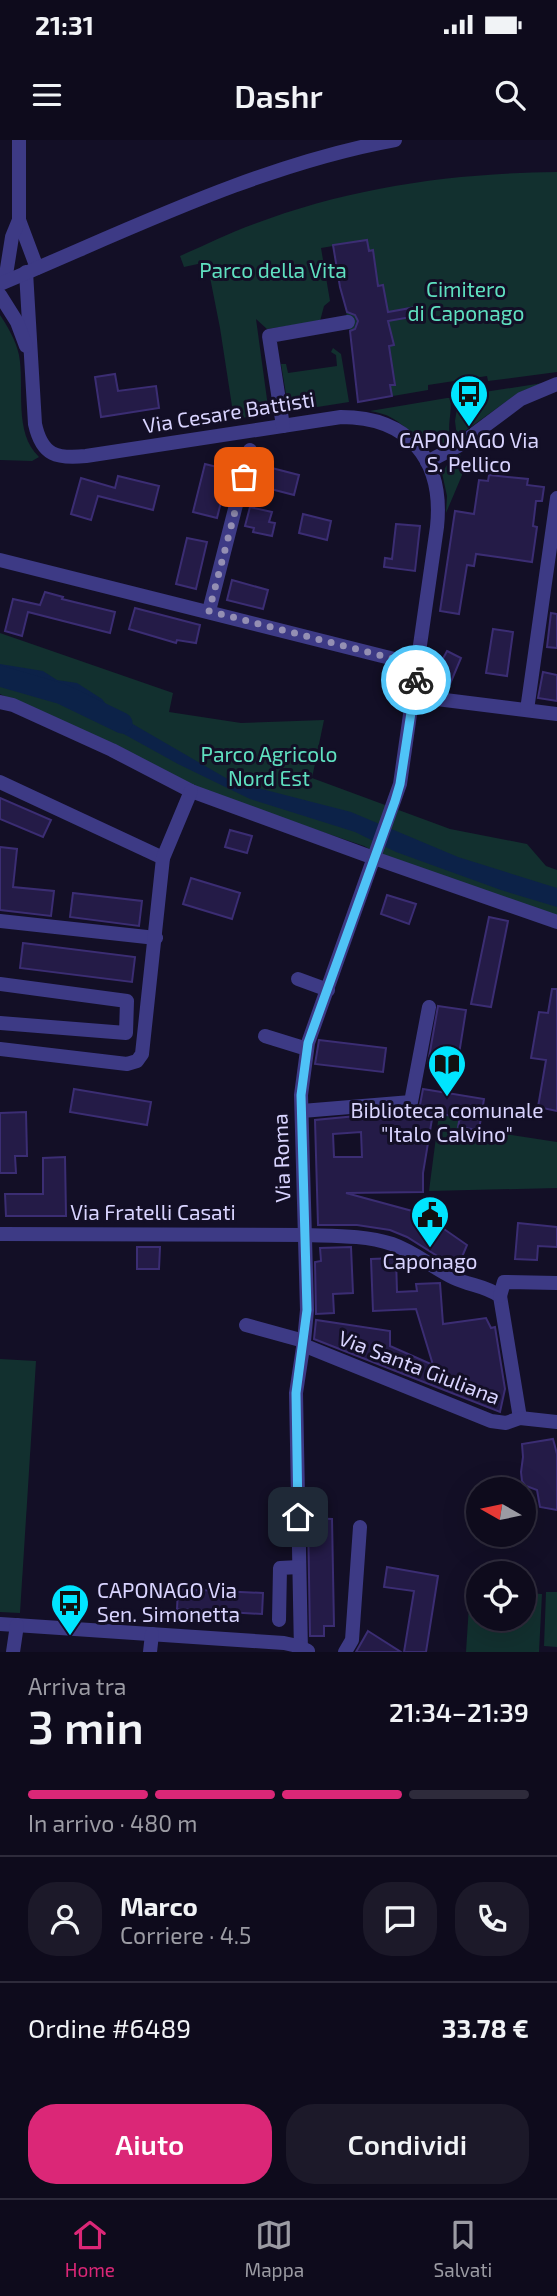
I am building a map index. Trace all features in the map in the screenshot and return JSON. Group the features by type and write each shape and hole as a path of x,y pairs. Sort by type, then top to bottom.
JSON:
{"street":[{"path":"2,287 12,237 19,220 19,140"},
{"path":"2,287 32,270 237,184 330,154 396,140"},
{"name":"Via Cesare Battisti","path":"19,220 32,270 30,361 37,434 44,447 57,456 86,456 341,417 374,419 388,425 403,434 422,453 438,494 437,527 413,696"},
{"name":"Via Cesare Battisti","path":"2,287 30,361"},
{"path":"284,426 269,336 348,322"},
{"path":"427,462 458,446 521,399 557,384"},
{"path":"209,611 250,450"},
{"path":"527,710 557,498"},
{"path":"0,560 418,665"},
{"path":"413,696 557,714"},
{"name":"Via Roma","path":"304,1650 299,1567 296,1393 307,1310 303,1073 307,1049 400,784 413,696"},
{"path":"0,702 13,705 112,750 191,791 376,853 557,922"},
{"path":"0,782 163,858"},
{"path":"0,1049 127,1064 137,1061 142,1054 163,858 191,791"},
{"path":"0,921 156,938"},
{"path":"298,979 328,990"},
{"path":"0,984 127,1001 126,1033 0,1023"},
{"path":"302,1111 411,1102 429,1007"},
{"path":"127,1019 146,1021"},
{"path":"265,1036 307,1049"},
{"name":"Via Fratelli Casati","path":"0,1234 306,1235 356,1238 392,1244 456,1279 487,1287 500,1296"},
{"path":"520,1418 500,1296 504,1282 557,1283"},
{"name":"Via Santa Giuliana","path":"246,1325 304,1343 491,1422 506,1423 520,1418 557,1422"},
{"path":"345,1652 352,1640 360,1527"},
{"path":"279,1620 280,1568 299,1567"},
{"path":"0,1623 284,1643 304,1650"},
{"path":"13,1652 17,1625"},
{"path":"150,1652 152,1634"}],"green space":[{"path":"557,172 557,372 488,381 487,376 428,385 428,390 358,402 349,327 333,246 321,248 330,301 324,306 320,321 267,329 256,319 269,414 234,419 207,262 184,267 180,256 235,231 328,200 441,179"},
{"path":"0,315 19,355 23,422 31,447 39,457 32,461 0,460"},
{"path":"333,348 341,354 349,402 292,411 288,406 281,364 286,364 288,373 337,366 336,355 331,352"},
{"path":"543,383 518,393 457,437 455,421 459,396"},
{"path":"450,398 451,440 442,444 426,442 392,418 370,411"},
{"path":"460,454 465,468 446,513 447,496 442,473 450,460"},
{"name":"Parco Agricolo Nord Est","path":"0,633 173,693 169,712 241,723 324,720 312,778 450,829 527,844 546,866 557,870 557,916 390,860 364,846 204,792 0,694"},
{"path":"439,1114 460,1117 459,1127 557,1142 557,1188 429,1191"},
{"path":"0,1359 36,1361 20,1613 0,1612"},
{"path":"546,1592 557,1592 557,1647 544,1646"},
{"path":"536,1594 542,1594 539,1652 466,1652 467,1631 536,1631"}],"water":[{"path":"0,664 43,671 57,680 77,683 102,699 112,712 231,781 351,812 458,857 557,888 557,907 396,852 355,832 250,799 111,727 98,710 73,701 47,684 0,679"}],"building":[{"path":"367,240 369,251 373,250 378,286 383,285 388,312 416,307 417,316 388,321 394,345 389,346 395,385 390,385 392,396 358,402 350,331 355,329 358,321 355,315 347,312 333,245"},
{"path":"115,374 118,391 156,386 159,408 101,417 95,377"},
{"path":"205,464 229,470 217,518 193,512"},
{"path":"264,466 299,475 294,495 259,486"},
{"path":"489,475 528,479 527,485 544,487 542,501 536,501 533,526 537,527 532,562 476,554 474,566 467,565 459,614 440,611 455,511 474,514 479,480 488,481"},
{"path":"118,476 159,486 153,510 98,496 91,520 71,514 81,478 115,488"},
{"path":"250,507 272,512 269,522 275,523 272,536 253,532 254,528 245,526"},
{"path":"303,514 331,521 327,540 299,533"},
{"path":"396,524 420,526 415,571 384,567 385,558 392,559"},
{"path":"187,538 207,542 196,589 176,584"},
{"path":"232,580 268,590 263,609 227,600"},
{"path":"45,592 115,612 110,633 28,612 22,636 5,631 13,599 40,605"},
{"path":"135,608 200,625 196,643 177,640 176,643 129,629"},
{"path":"551,613 557,614 557,648 547,647"},
{"path":"493,629 513,632 507,676 486,673"},
{"path":"447,651 461,658 450,684 435,680"},
{"path":"543,672 557,675 557,701 538,698"},
{"path":"0,798 51,820 43,837 0,819"},
{"path":"230,830 252,836 247,853 225,847"},
{"path":"0,847 17,849 13,887 54,891 51,916 0,910"},
{"path":"191,878 240,893 232,919 183,904"},
{"path":"73,893 142,901 139,926 70,917"},
{"path":"387,895 416,904 409,924 381,914"},
{"path":"489,917 508,921 491,1007 471,1004"},
{"path":"23,943 135,957 132,982 20,968"},
{"path":"552,989 557,989 557,1111 538,1107 546,1060 531,1058 539,1012 548,1013"},
{"path":"438,1006 466,1010 457,1067 428,1063"},
{"path":"319,1040 386,1048 383,1072 315,1064"},
{"path":"74,1089 151,1102 147,1125 70,1112"},
{"path":"423,1089 484,1099 479,1130 458,1127 460,1117 433,1113 423,1173 423,1192 346,1193 416,1212 431,1220 467,1245 459,1264 439,1257 390,1230 357,1225 318,1225 315,1120 419,1110","holes":["361,1132 362,1157 334,1157 333,1134"]},
{"path":"26,1112 27,1156 15,1156 16,1173 0,1173 0,1113"},
{"path":"65,1157 66,1216 6,1216 5,1194 43,1194 43,1158"},
{"path":"518,1223 557,1227 557,1247 538,1246 537,1260 515,1259"},
{"path":"137,1247 160,1247 159,1269 137,1269"},
{"path":"351,1247 353,1293 333,1294 334,1313 316,1314 315,1262 321,1261 320,1248"},
{"path":"396,1258 397,1292 417,1291 416,1284 440,1283 443,1324 486,1318 491,1328 495,1327 505,1389 500,1412 314,1339 316,1320 390,1331 390,1346 433,1365 416,1309 373,1311 371,1259"},
{"path":"553,1439 557,1454 557,1510 540,1507 536,1477 522,1477 522,1444"},
{"path":"308,1518 332,1519 334,1626 324,1626 324,1636 310,1636"},
{"path":"387,1567 438,1576 426,1652 404,1652 414,1591 384,1587"},
{"path":"178,1589 263,1593 262,1614 177,1609"},
{"path":"368,1631 401,1652 356,1652"}],"waterway":[{"path":"0,676 62,694 122,723"}],"way so far":[{"path":"244,477 209,611 418,665 416,680"}],"place":[{"name":"CAPONAGO Via S. Pellico","path":"469,428"},
{"name":"Biblioteca comunale \"Italo Calvino\"","path":"447,1098"},
{"name":"Caponago","path":"430,1249"},
{"name":"CAPONAGO Via Sen. Simonetta","path":"70,1637"}],"route":[{"path":"298,1517 296,1393 307,1310 301,1095 303,1073 308,1043 400,784 416,680"}],"park label":[{"name":"Parco della Vita","path":"273,271"},
{"name":"Cimitero di Caponago","path":"466,302"}]}
